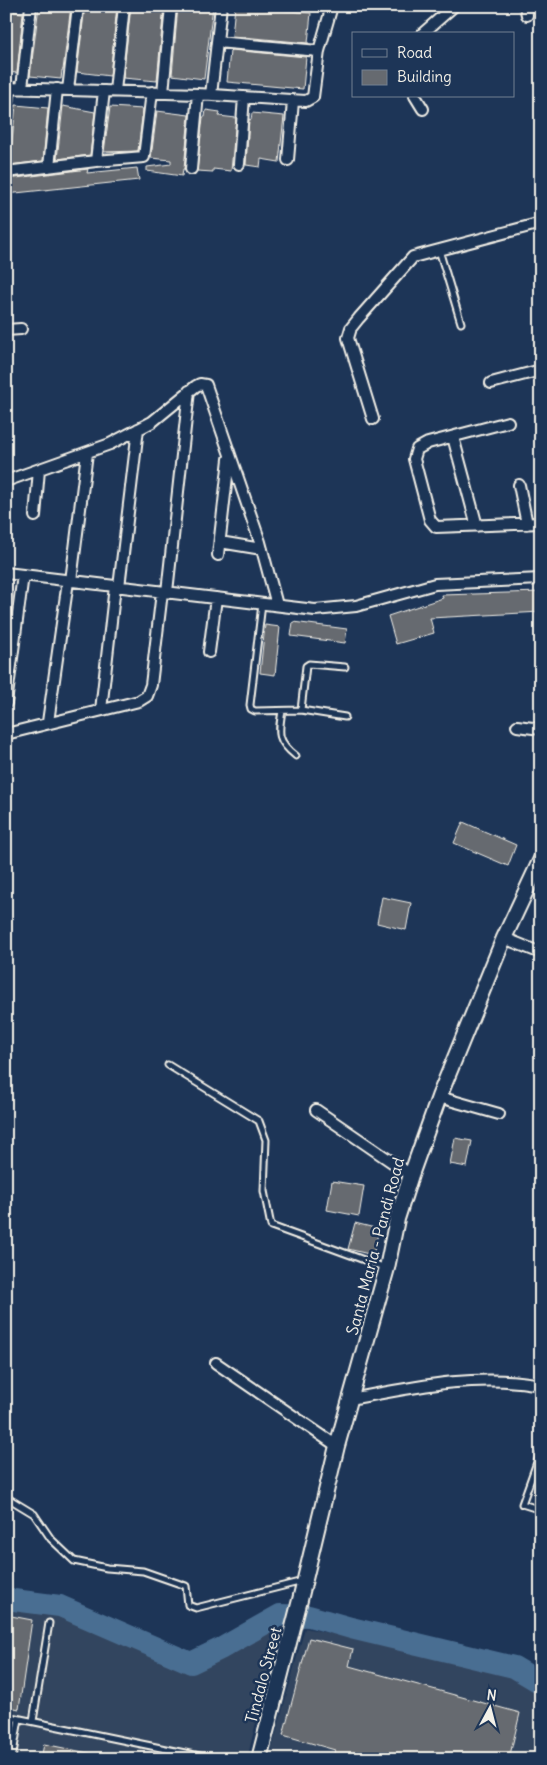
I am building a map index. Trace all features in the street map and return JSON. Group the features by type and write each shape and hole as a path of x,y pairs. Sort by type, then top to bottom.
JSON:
{"main road":[{"name":"Santa Maria - Pandi Road","path":"300,1600 337,1446 386,1268 397,1219 411,1175 439,1098 504,938 541,859"},
{"name":"Tindalo Street","path":"259,1759 300,1600"}],"street":[{"path":"22,88 31,6"},
{"path":"68,90 78,6"},
{"path":"96,161 124,6"},
{"path":"6,172 144,157 171,6"},
{"path":"211,94 221,6"},
{"path":"6,119 8,88 211,94 306,101 313,97 319,51 332,6"},
{"path":"424,32 454,6"},
{"path":"217,42 319,51"},
{"path":"48,167 57,89"},
{"path":"191,169 198,94"},
{"path":"239,164 244,97"},
{"path":"416,98 423,108"},
{"path":"288,160 292,101"},
{"path":"373,419 348,338 350,328 413,257 541,223"},
{"path":"6,330 21,329"},
{"path":"491,383 541,370"},
{"path":"6,481 110,444 152,422 200,384 206,385 262,550 277,605"},
{"path":"6,734 48,722 140,701 147,696 151,685 165,592 189,391"},
{"path":"508,422 428,443 417,449 414,459 430,520 436,526 541,523"},
{"path":"101,710 138,429"},
{"path":"453,437 477,526"},
{"path":"48,722 70,581 87,453"},
{"path":"218,555 229,455"},
{"path":"35,516 39,470"},
{"path":"519,485 527,524"},
{"path":"220,542 262,550"},
{"path":"6,573 315,610 356,606 434,584 541,579"},
{"path":"6,704 23,575"},
{"path":"209,652 216,598"},
{"path":"517,726 541,729"},
{"path":"504,938 541,953"},
{"path":"439,1098 500,1114"},
{"path":"316,1110 411,1175"},
{"path":"216,1363 337,1446"},
{"path":"351,1399 434,1384 478,1380 512,1381 541,1385"}],"lane":[{"path":"439,250 461,323"},
{"path":"262,604 250,707 255,711 301,710 345,717"},
{"path":"301,710 306,666 309,664 345,667"},
{"path":"282,711 278,728 280,738 286,748 296,756"},
{"path":"168,1065 259,1121 266,1140 264,1191 271,1226 386,1268"},
{"path":"541,1451 522,1504 541,1510"},
{"path":"6,1497 34,1514 51,1539 74,1561 107,1568 142,1571 186,1586 188,1604 196,1608 305,1580"},
{"path":"33,1720 49,1623"},
{"path":"6,1716 33,1720 214,1759"},
{"path":"12,1759 20,1719"}],"shaded area":[{"path":"6,1605 51,1613 189,1671 279,1628 247,1759 6,1759"},
{"path":"305,1628 517,1673 541,1698 541,1755 539,1759 269,1759"}],"building":[{"path":"39,6 71,6 61,79 30,76"},
{"path":"85,6 117,6 110,76 77,72"},
{"path":"131,6 164,6 157,81 123,78"},
{"path":"178,6 213,6 204,79 172,75"},
{"path":"235,6 311,13 308,43 232,36"},
{"path":"8,11 23,13 17,73 6,72 6,25"},
{"path":"231,50 306,57 303,89 227,82"},
{"path":"16,105 48,108 43,161 9,165"},
{"path":"63,106 95,112 90,155 57,159"},
{"path":"110,107 143,109 138,151 104,152"},
{"path":"206,110 220,112 219,116 236,118 231,171 213,169 213,172 197,171 203,117 205,117"},
{"path":"157,111 189,115 182,176 147,171 147,167 171,164 171,160 151,158"},
{"path":"252,113 284,116 279,162 261,159 260,167 246,165 249,119 251,120"},
{"path":"137,168 139,180 6,194 8,179 88,169 87,173"},
{"path":"541,592 541,612 430,618 434,633 396,644 388,616 443,598 442,595"},
{"path":"293,622 347,629 345,643 291,636"},
{"path":"265,625 280,627 275,675 260,673"},
{"path":"463,822 516,845 508,866 454,843"},
{"path":"382,897 411,903 406,930 377,923"},
{"path":"455,1138 472,1141 467,1167 450,1164"},
{"path":"332,1181 364,1186 359,1216 327,1210"},
{"path":"355,1223 379,1229 373,1255 348,1249"},
{"path":"6,1615 32,1620 19,1709 6,1706"},
{"path":"309,1638 353,1649 349,1666 520,1713 509,1759 341,1759 333,1757 335,1750 283,1735"},
{"path":"44,1744 93,1754 93,1759 41,1759"}],"waterway":[{"path":"6,1599 60,1606 191,1663 222,1648 280,1615 309,1616 351,1628 514,1667 541,1683"}]}
